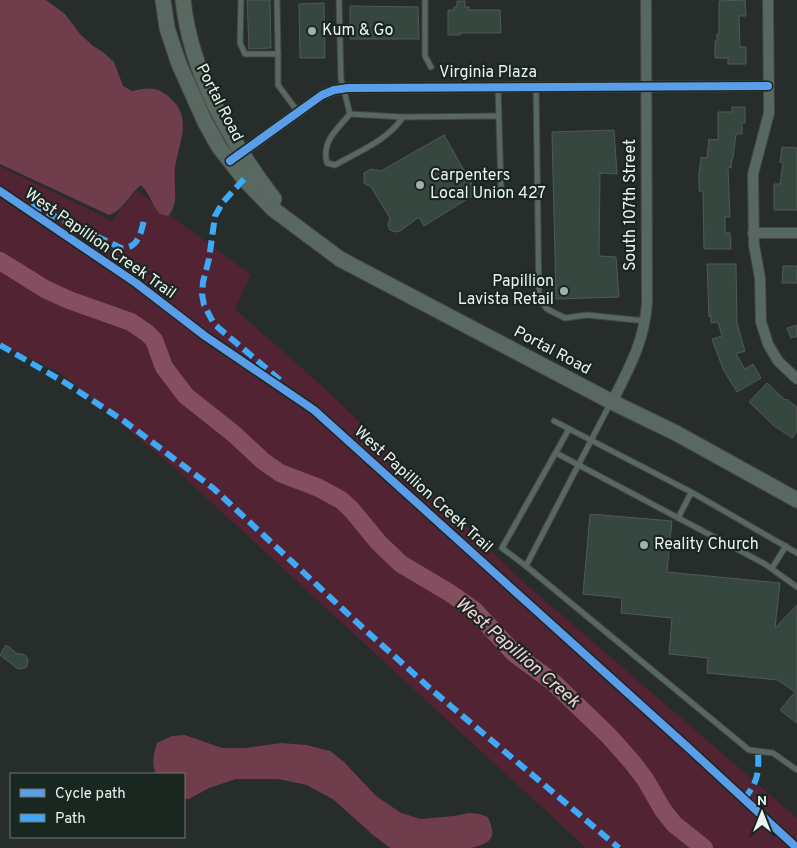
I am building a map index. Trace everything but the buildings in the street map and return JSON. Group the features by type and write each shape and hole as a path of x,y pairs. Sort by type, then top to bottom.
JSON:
{"main road":[{"name":"Portal Road","path":"163,0 167,28 182,72 205,122 219,147 236,157"},
{"name":"Portal Road","path":"183,0 188,29 203,76 244,179 273,209 340,260 612,402 676,433 797,500"}],"street":[{"name":"South 107th Street","path":"612,402 637,351 646,320 646,0"},
{"path":"768,0 768,86 770,113 753,174 753,233 760,278 761,322 768,344 778,360 797,378"},
{"name":"Virginia Plaza","path":"236,157 322,95 334,90 768,86"},
{"path":"753,233 797,233"}],"lane":[{"path":"241,0 240,44 245,54 278,54"},
{"path":"277,0 278,85 298,112"},
{"path":"340,0 342,89 350,114"},
{"path":"425,0 425,56 431,67"},
{"path":"498,87 501,188"},
{"path":"536,87 539,299 547,309 565,318 587,315 646,320"},
{"path":"350,114 403,117 498,116"},
{"path":"350,114 326,145 324,154 327,163 334,165 378,140 396,127 403,117"},
{"path":"526,566 612,402"},
{"path":"554,421 691,493 797,553"},
{"path":"569,429 502,548 749,750 773,753 797,770"},
{"path":"556,453 766,564 797,587"},
{"path":"678,518 691,493"},
{"path":"772,568 786,546"}],"shaded area":[{"path":"0,0 46,0 65,14 80,34 114,62 123,86 132,91 155,89 168,96 176,104 181,112 183,130 175,168 174,206 168,216 160,214 141,185 123,206 109,215 0,164"},
{"path":"0,166 112,221 136,190 251,275 235,309 333,396 519,578 797,818 797,848 586,848 173,467 59,372 0,344"},
{"path":"185,735 222,748 246,748 281,743 306,745 330,751 344,762 376,796 401,813 421,819 469,813 479,814 488,817 492,835 488,842 471,848 390,848 334,800 307,785 278,779 236,779 185,799 185,773 156,773 154,770 153,762 157,743 172,736"}],"waterway":[{"name":"West Papillion Creek","path":"0,261 45,289 69,300 131,322 147,333 154,340 164,367 186,396 280,473 319,488 341,500 351,509 379,543 401,564 450,593 474,610 515,654 553,682 609,736 645,779 663,810 674,824 704,848"}],"marked path":[{"path":"244,179 223,202 215,216 202,294 204,305 214,324 280,380"},
{"path":"31,205 121,248 127,248 135,243 140,235 144,220"},
{"path":"0,345 64,382 124,421 213,488 433,691 619,848"},
{"path":"744,799 757,777 758,752"}],"cycle path":[{"path":"230,161 322,95 334,90 348,88 768,86"},
{"name":"West Papillion Creek Trail","path":"0,191 136,283 205,336 314,410 797,848"}],"place":[{"name":"Kum & Go","path":"312,31"},
{"name":"Carpenters Local Union 427","path":"420,185"},
{"name":"Papillion Lavista Retail","path":"564,291"},
{"name":"Reality Church","path":"644,545"}]}
